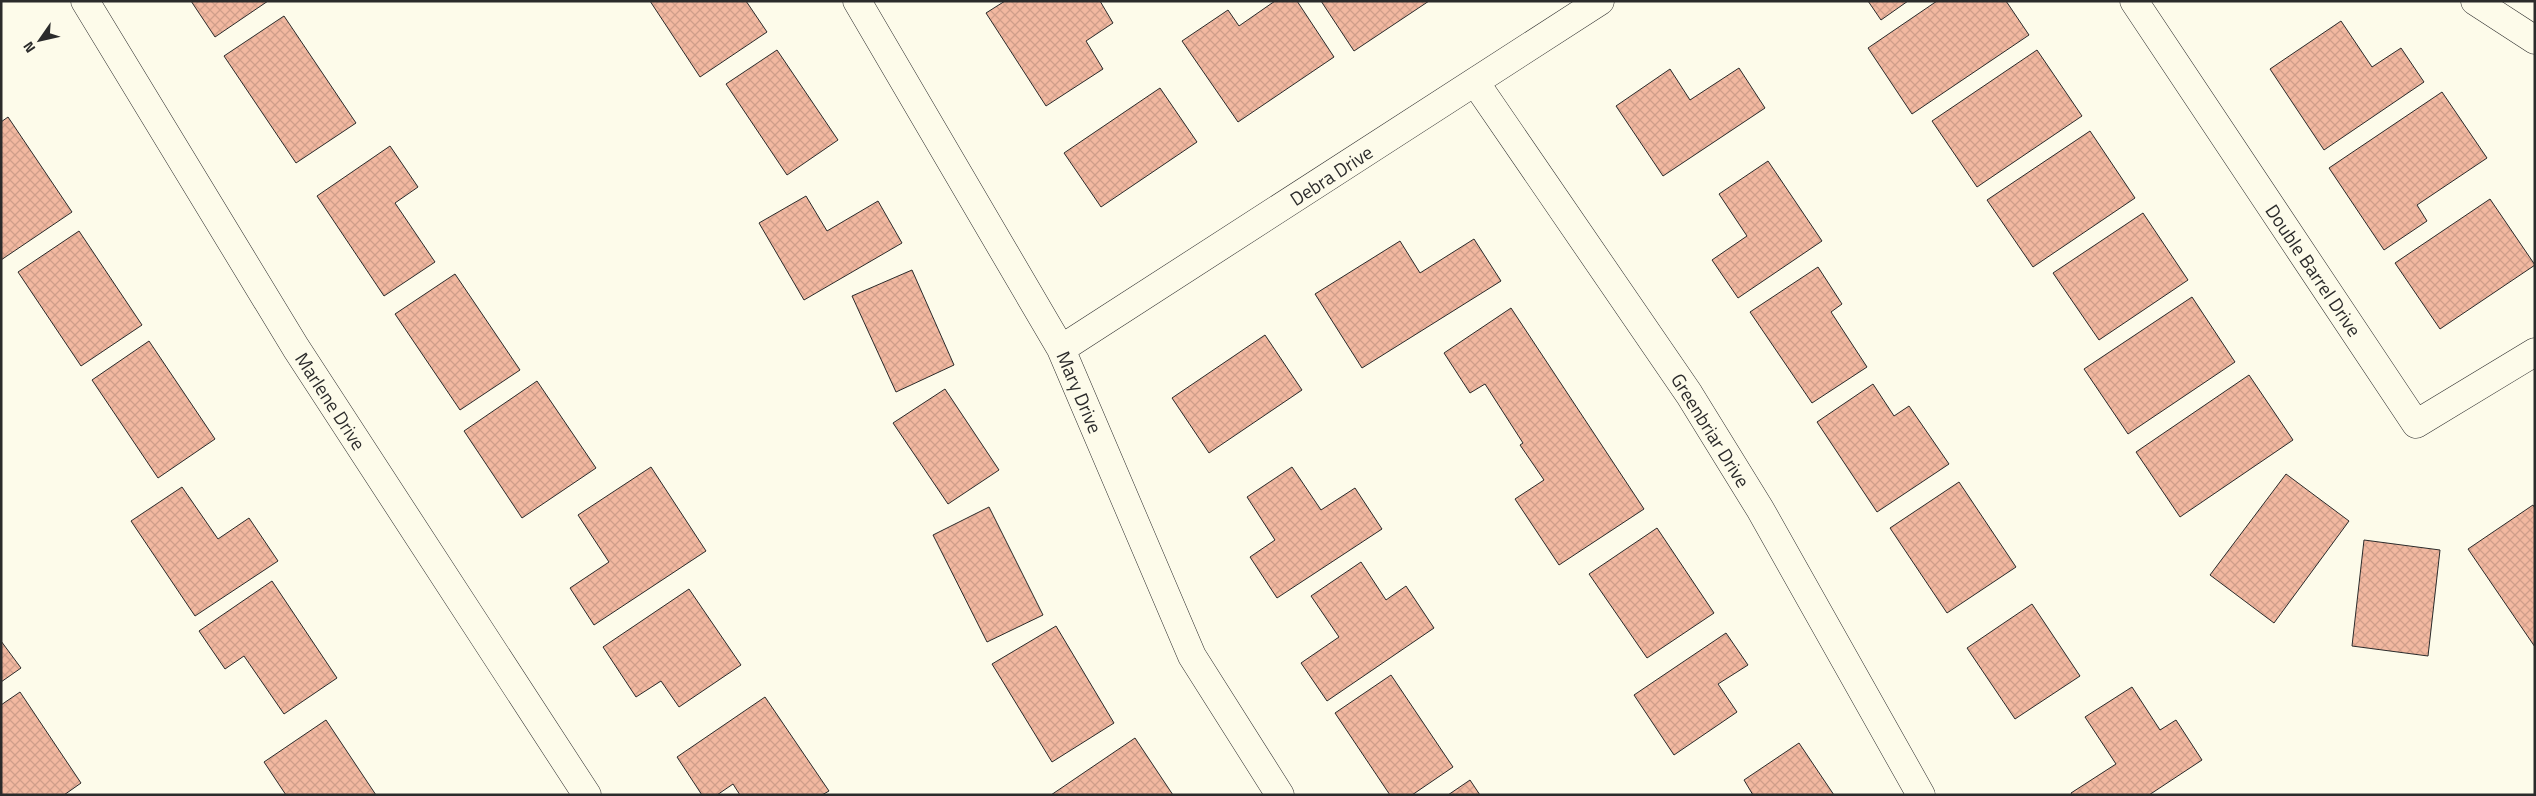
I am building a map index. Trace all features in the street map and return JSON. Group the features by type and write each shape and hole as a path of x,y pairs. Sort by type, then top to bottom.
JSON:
{"street":[{"name":"Marlene Drive","path":"85,1 296,348 587,795"},
{"name":"Mary Drive","path":"857,1 1062,349 1192,656 1280,795"},
{"name":"Debra Drive","path":"1062,349 1600,1"},
{"path":"2475,1 2535,40"},
{"name":"Double Barrel Drive","path":"2138,2 2416,424 2535,352"},
{"name":"Greenbriar Drive","path":"1475,82 1689,394 1760,509 1921,795"}],"building":[{"path":"191,1 268,1 215,37"},
{"path":"650,1 746,1 767,32 700,77"},
{"path":"1005,1 1100,1 1113,23 1086,41 1103,69 1046,106 986,13"},
{"path":"1275,1 1297,1 1334,57 1238,122 1182,41 1228,10 1239,26"},
{"path":"1321,1 1429,1 1354,51"},
{"path":"1868,1 1908,1 1881,20"},
{"path":"1937,1 2006,1 2029,35 1912,114 1868,48"},
{"path":"284,16 356,123 296,163 224,56"},
{"path":"2341,21 2372,67 2401,48 2424,82 2324,150 2270,69"},
{"path":"777,50 838,140 787,175 726,84"},
{"path":"2037,50 2082,116 1977,187 1932,121"},
{"path":"1739,68 1765,108 1663,176 1616,106 1670,69 1690,100"},
{"path":"1160,88 1197,142 1101,207 1064,153"},
{"path":"2442,92 2487,158 2417,205 2427,221 2384,250 2329,168"},
{"path":"8,117 72,212 1,260 1,122"},
{"path":"2090,131 2135,198 2033,267 1987,200"},
{"path":"390,146 418,187 395,203 435,262 384,296 317,196"},
{"path":"1768,161 1822,241 1738,298 1712,260 1747,236 1719,194"},
{"path":"806,196 827,231 878,201 902,243 804,300 759,223"},
{"path":"2490,199 2535,265 2440,329 2395,263"},
{"path":"2143,213 2188,280 2099,340 2053,273"},
{"path":"79,231 142,325 81,366 18,272"},
{"path":"1474,239 1501,281 1362,368 1315,294 1400,241 1420,273"},
{"path":"1818,267 1842,304 1831,312 1867,367 1812,403 1750,312"},
{"path":"912,270 954,365 896,392 852,296"},
{"path":"455,274 520,370 460,410 395,314"},
{"path":"2192,297 2235,362 2128,434 2084,369"},
{"path":"1511,308 1644,509 1559,565 1515,499 1544,480 1520,445 1523,443 1485,384 1470,393 1444,353"},
{"path":"1265,335 1302,390 1209,453 1172,398"},
{"path":"149,341 215,439 158,478 92,380"},
{"path":"2249,375 2293,440 2180,517 2136,452"},
{"path":"537,381 596,468 522,518 464,431"},
{"path":"1873,384 1894,416 1909,406 1949,464 1877,512 1817,422"},
{"path":"945,389 999,470 948,504 893,423"},
{"path":"651,467 706,551 594,625 570,588 609,562 578,515"},
{"path":"1292,467 1321,510 1355,488 1382,529 1277,598 1250,557 1275,540 1247,497"},
{"path":"2286,474 2349,521 2274,623 2210,575"},
{"path":"1959,482 2016,567 1947,613 1890,528"},
{"path":"182,487 218,539 249,518 278,561 195,616 131,521"},
{"path":"2533,505 2535,508 2535,647 2468,549"},
{"path":"989,507 1043,615 987,642 933,535"},
{"path":"1657,528 1714,613 1647,658 1589,574"},
{"path":"2364,540 2440,550 2428,656 2352,646"},
{"path":"1361,562 1386,600 1406,586 1434,628 1327,701 1301,663 1339,637 1311,596"},
{"path":"272,581 337,678 284,714 244,656 225,669 199,631"},
{"path":"689,589 741,665 679,707 661,681 636,697 603,647"},
{"path":"2032,604 2080,676 2015,719 1967,648"},
{"path":"1056,626 1114,723 1052,762 992,664"},
{"path":"1726,633 1748,665 1718,684 1737,712 1674,755 1634,695"},
{"path":"1,641 21,668 1,682"},
{"path":"1391,675 1453,767 1412,795 1390,795 1335,713"},
{"path":"2132,687 2160,730 2176,720 2202,760 2149,795 2072,795 2071,793 2116,764 2085,717"},
{"path":"20,692 81,783 64,795 1,795 1,705"},
{"path":"765,697 829,791 822,795 740,795 733,784 717,795 702,795 677,757"},
{"path":"326,720 376,795 286,795 264,762"},
{"path":"1135,738 1173,795 1051,795"},
{"path":"1799,743 1834,795 1753,795 1744,780"},
{"path":"1470,780 1480,795 1448,795"}]}
